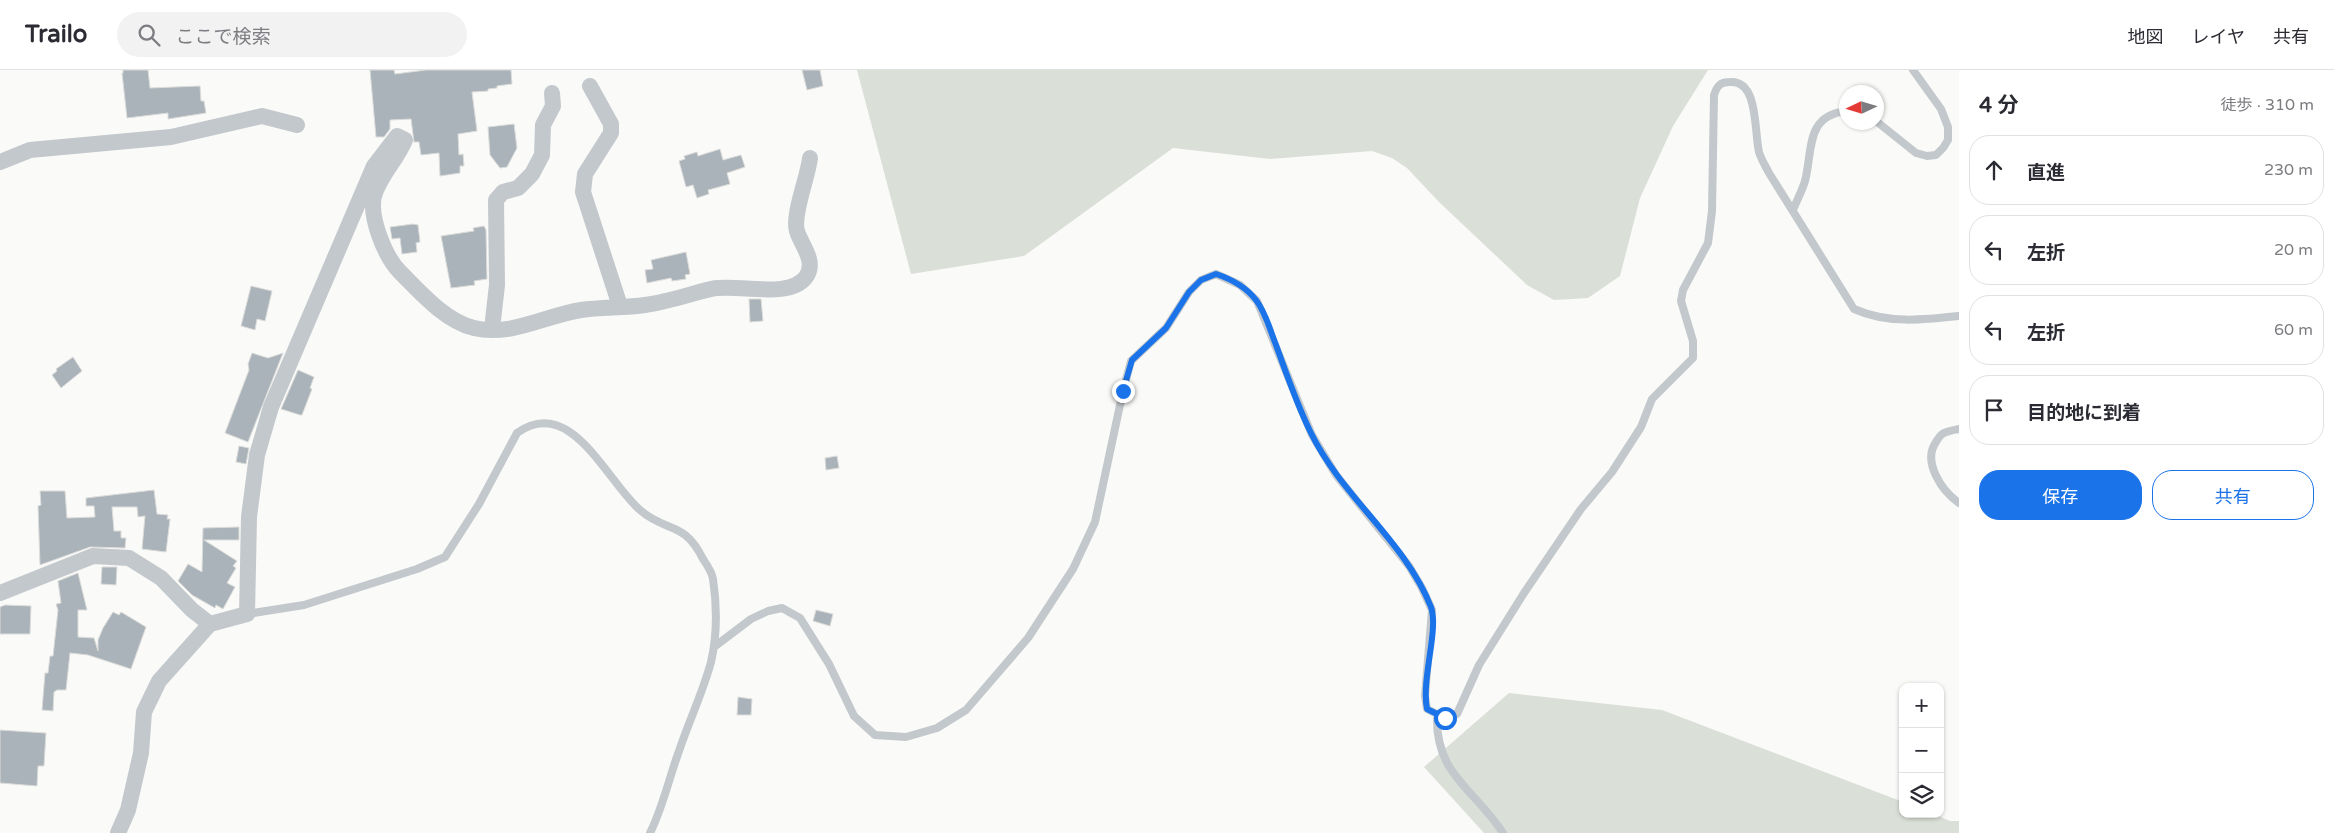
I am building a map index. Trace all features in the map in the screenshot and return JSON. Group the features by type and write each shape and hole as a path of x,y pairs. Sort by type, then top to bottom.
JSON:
{"street":[{"path":"590,86 611,124 611,133 585,174 584,192 620,306"},
{"path":"492,329 497,285 496,200 503,192 518,188 532,174 542,154 544,125 553,106 552,93"},
{"path":"0,162 30,150 171,137 262,116 297,125"},
{"path":"118,833 128,810 141,753 144,712 159,681 210,624 247,614 249,517 257,455 271,407 374,166 397,136 405,140 401,150 379,181 372,212 393,265 423,296 452,318 474,328 492,329 531,324 580,310 645,305 714,288 784,289 795,285 806,277 810,267 808,253 796,230 796,214 808,175 810,158"},
{"path":"0,593 93,556 129,558 161,578 192,610 210,624"}],"lane":[{"path":"1884,128 1916,153 1927,156 1936,155 1948,140 1948,127 1941,109 1913,70"},
{"path":"714,647 750,619 768,611 782,608 800,618 829,664 854,716 875,735 906,737 914,735 938,728 966,710 1028,638 1077,561 1095,522 1123,391 1132,360 1166,328 1189,292 1201,280 1216,274 1240,284 1257,301 1312,435 1336,475 1408,566 1422,588 1432,610 1432,629 1424,696 1427,709 1445,718 1457,714 1479,665 1524,593 1577,516 1612,472 1641,427 1652,399 1693,358 1693,341 1681,301 1683,290 1708,243 1712,211 1714,95 1716,88 1722,82 1738,81 1747,88 1752,102 1760,154 1769,173 1854,309 1869,316 1912,321 1959,316"},
{"path":"1793,210 1805,180 1808,151 1815,130 1823,119 1839,112"},
{"path":"247,614 304,606 417,569 444,557 479,504 517,433 527,426 548,423 569,432 583,442 639,509 655,520 680,529 696,543 713,577 716,617 711,663 650,833"},
{"path":"1959,428 1942,434 1932,448 1930,456 1932,466 1942,486 1959,504"},
{"path":"1437,715 1437,740 1445,761 1458,781 1478,800 1503,833"}],"shaded area":[{"path":"857,70 1708,70 1673,126 1640,198 1620,276 1588,298 1554,300 1527,285 1439,202 1407,168 1392,158 1372,151 1270,159 1173,148 1024,256 911,274"},
{"path":"1509,693 1662,710 1899,800 1899,818 1943,818 1950,821 1959,821 1959,833 1484,833 1424,767"}],"building":[{"path":"123,70 148,70 150,88 200,86 201,101 204,101 206,113 168,119 168,113 127,118"},
{"path":"370,70 394,70 395,74 426,70 511,70 512,84 497,86 497,88 488,89 488,91 472,92 477,131 458,134 459,155 463,154 464,166 460,166 460,173 440,176 439,153 421,155 419,142 414,142 411,119 390,120 390,129 384,137 376,137"},
{"path":"802,70 820,70 823,86 807,90"},
{"path":"514,124 517,148 507,167 500,168 490,155 488,127"},
{"path":"720,149 723,160 741,155 745,167 727,173 730,184 708,190 709,194 697,198 693,185 686,187 679,161 685,159 684,156 697,152 698,156"},
{"path":"418,225 420,242 416,243 417,252 402,254 400,238 392,239 390,227"},
{"path":"484,226 486,230 487,279 474,281 475,285 451,288 441,236 474,231 473,228"},
{"path":"686,252 690,274 685,275 686,279 672,281 671,278 647,283 645,270 653,269 651,260"},
{"path":"251,286 272,291 265,321 257,319 255,330 241,326"},
{"path":"749,299 761,299 763,321 750,322"},
{"path":"252,353 268,358 283,353 248,442 225,433 249,370 248,364"},
{"path":"73,357 82,371 61,388 52,375 57,371 56,369"},
{"path":"298,370 314,377 310,388 312,389 302,415 281,409"},
{"path":"239,446 249,448 246,464 236,462"},
{"path":"837,456 839,468 826,470 825,458"},
{"path":"154,490 157,514 168,515 167,519 170,519 166,552 142,549 145,516 138,517 137,507 112,507 114,531 121,531 121,538 126,538 125,548 90,547 40,565 38,506 41,505 40,491 65,491 67,518 95,517 94,506 86,506 86,498"},
{"path":"239,527 239,540 204,540 237,561 233,566 236,568 227,583 235,587 223,609 216,605 215,608 192,595 178,581 188,564 202,572 203,528"},
{"path":"102,567 117,567 116,585 101,584"},
{"path":"78,573 87,610 78,610 78,637 94,638 98,651 98,640 113,612 119,615 121,612 146,627 131,669 88,655 70,653 66,690 54,692 53,711 42,710 45,673 48,673 50,656 53,656 58,610 56,604 61,603 58,581"},
{"path":"5,605 31,606 30,634 0,634 0,607"},
{"path":"816,610 833,614 830,626 813,621"},
{"path":"738,697 752,699 751,715 737,715"},
{"path":"0,730 46,733 44,766 38,766 37,786 0,783"}],"route":[{"path":"1123,391 1132,360 1166,328 1189,292 1201,280 1208,275 1216,274 1240,284 1248,291 1257,301 1268,323 1299,408 1312,435 1336,475 1408,566 1422,588 1432,610 1432,629 1424,696 1427,709 1445,718"}]}
